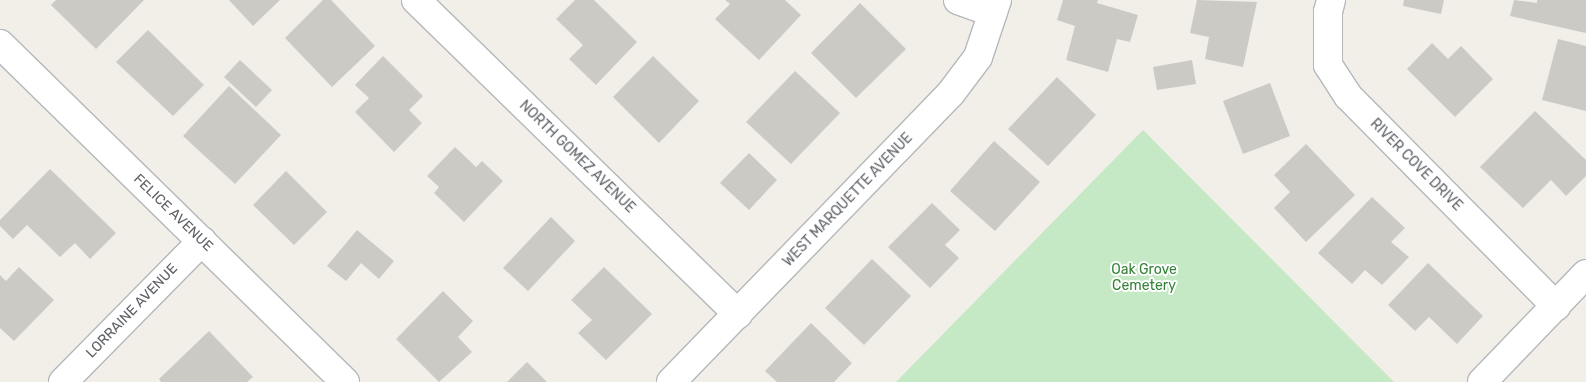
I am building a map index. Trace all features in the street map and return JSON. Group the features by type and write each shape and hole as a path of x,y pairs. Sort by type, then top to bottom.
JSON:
{"street":[{"name":"NORTH GOMEZ AVENUE","path":"416,0 738,314"},
{"path":"958,0 995,6"},
{"name":"RIVER COVE DRIVE","path":"1331,0 1328,65 1348,96 1556,306"},
{"name":"WEST MARQUETTE AVENUE","path":"671,382 951,93 978,57 995,6"},
{"name":"FELICE AVENUE","path":"0,44 345,382"},
{"name":"LORRAINE AVENUE","path":"63,382 202,241"},
{"path":"1482,382 1586,274"}],"green space":[{"name":"Oak Grove Cemetery","path":"1143,130 1394,382 896,382"}],"building":[{"path":"56,0 144,0 96,49 51,5"},
{"path":"229,0 280,0 253,26"},
{"path":"323,0 331,0 375,46 332,87 285,38"},
{"path":"575,0 594,0 637,42 596,85 569,59 583,45 556,19"},
{"path":"725,0 785,0 801,15 759,60 715,19 730,4"},
{"path":"1063,0 1098,0 1097,3 1138,15 1130,42 1117,39 1108,72 1066,60 1075,26 1057,20"},
{"path":"1197,0 1257,2 1243,67 1205,59 1209,37 1190,33"},
{"path":"1404,0 1444,0 1441,14 1403,6"},
{"path":"1514,0 1537,3 1537,0 1586,0 1586,33 1510,16"},
{"path":"860,3 906,49 856,98 811,53"},
{"path":"148,30 204,85 173,116 116,62"},
{"path":"1558,39 1586,46 1586,111 1542,100"},
{"path":"1432,43 1448,59 1461,46 1493,79 1455,117 1407,69"},
{"path":"383,56 423,96 409,110 422,123 394,152 355,112 369,98 355,85"},
{"path":"653,56 699,101 659,143 613,97"},
{"path":"240,60 272,90 256,107 224,77"},
{"path":"1192,60 1196,84 1157,90 1153,67"},
{"path":"795,71 840,113 791,164 746,122"},
{"path":"1057,77 1096,115 1048,166 1008,129"},
{"path":"1270,83 1290,136 1243,154 1223,101"},
{"path":"229,86 281,135 235,184 183,136"},
{"path":"1535,111 1586,160 1586,176 1566,196 1551,180 1523,208 1480,167"},
{"path":"994,141 1040,182 995,231 950,191"},
{"path":"1306,144 1355,195 1306,242 1274,208 1290,192 1274,175"},
{"path":"455,147 476,167 482,161 503,181 464,222 434,193 439,187 427,176"},
{"path":"749,153 777,180 749,210 720,183"},
{"path":"50,169 116,233 90,259 75,243 60,257 27,225 13,239 0,226 0,220"},
{"path":"286,171 327,212 294,245 253,205"},
{"path":"1372,197 1405,228 1391,242 1409,257 1382,285 1365,270 1352,284 1318,253"},
{"path":"932,203 960,230 945,245 959,258 930,288 888,247"},
{"path":"551,217 575,241 528,291 503,268"},
{"path":"357,230 394,261 379,279 361,263 346,281 327,266"},
{"path":"872,259 911,296 864,345 825,308"},
{"path":"1428,263 1483,316 1457,344 1429,317 1415,331 1388,305"},
{"path":"19,267 54,300 14,341 0,328 0,275 6,281"},
{"path":"604,267 652,314 606,360 578,333 592,320 571,300"},
{"path":"443,291 473,321 458,337 472,352 439,382 396,339"},
{"path":"811,323 852,363 834,382 777,382 765,371"},
{"path":"209,331 253,377 247,382 161,382 159,379"},
{"path":"527,362 547,382 507,382"}]}
